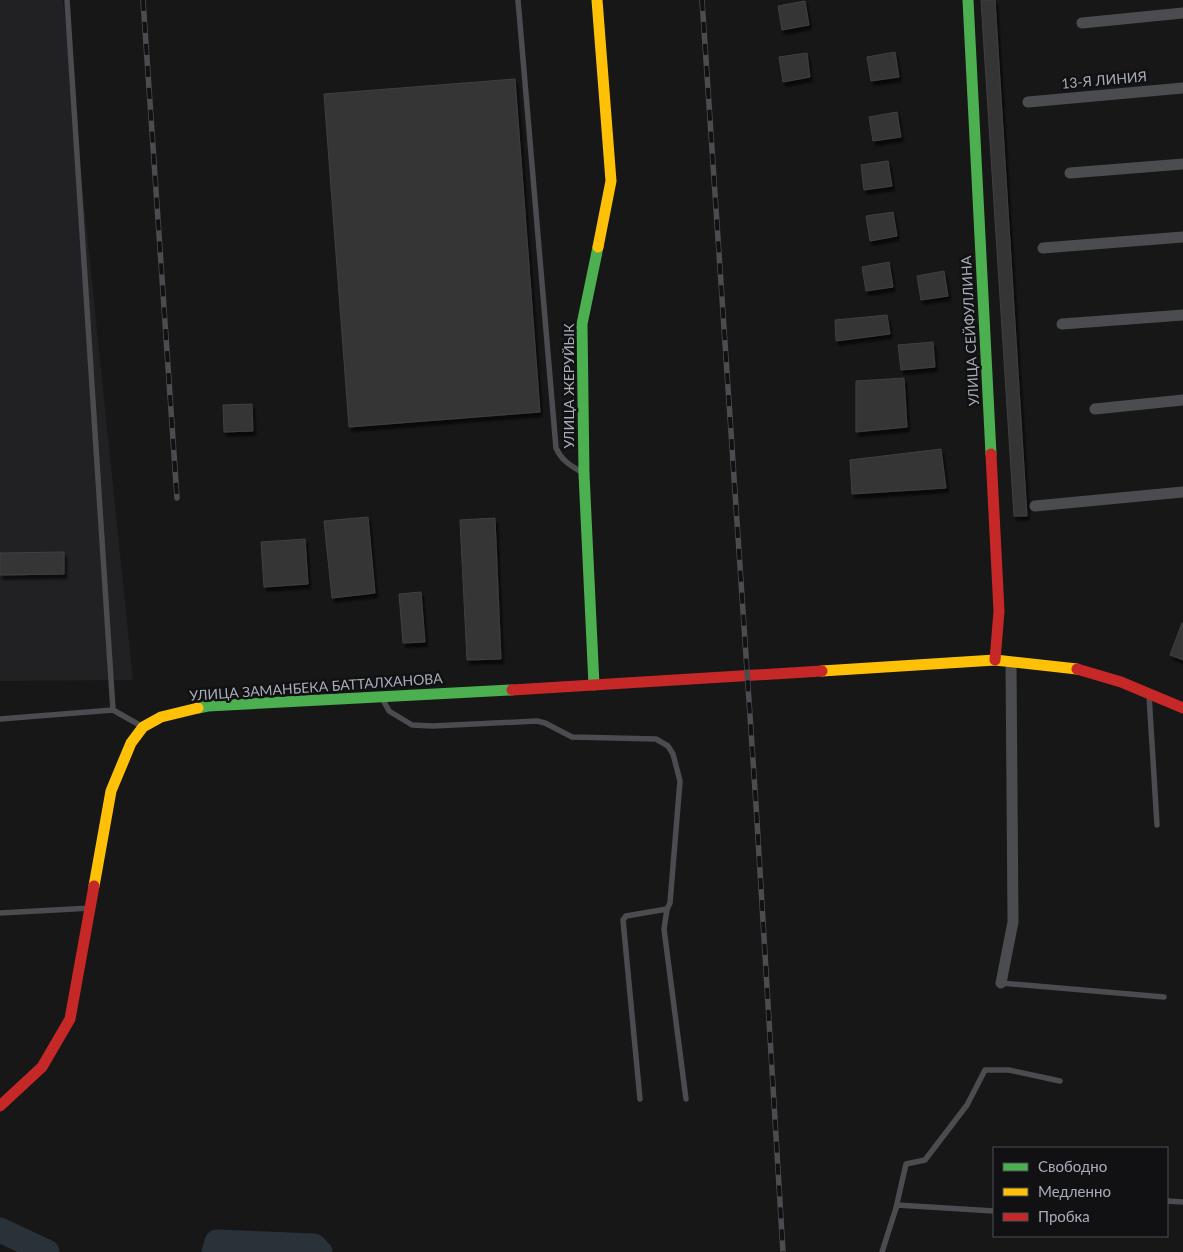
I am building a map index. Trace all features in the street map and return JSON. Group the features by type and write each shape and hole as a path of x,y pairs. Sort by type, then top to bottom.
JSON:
{"main road":[{"name":"УЛИЦА ЖЕРУЙЫК","path":"594,685 584,474 582,324 611,181 598,0"},
{"name":"УЛИЦА СЕЙФУЛЛИНА","path":"968,0 999,610 995,660"},
{"path":"995,660 1011,663 1044,664 1083,670 1106,676 1183,708"},
{"name":"УЛИЦА ЗАМАНБЕКА БАТТАЛХАНОВА","path":"0,1106 42,1067 70,1018 111,791 131,743 143,727 161,717 208,706 672,681 817,670 995,660"}],"street":[{"path":"1082,22 1183,13"},
{"name":"13-Я ЛИНИЯ","path":"1028,102 1183,88"},
{"path":"1070,173 1183,164"},
{"path":"1043,248 1183,237"},
{"path":"1062,324 1183,315"},
{"path":"1095,408 1183,400"},
{"path":"1035,506 1183,492"},
{"path":"1001,983 1013,922 1011,663"}],"lane":[{"path":"67,0 113,710"},
{"path":"518,0 556,448 560,458 584,474"},
{"path":"1149,694 1157,825"},
{"path":"381,696 389,711 412,725 433,726 537,721 545,722 572,737 656,738 673,754 680,780 670,903 667,909 664,929 686,1099"},
{"path":"0,718 113,710 143,727"},
{"path":"0,913 90,908"},
{"path":"640,1099 623,920 626,916 667,909"},
{"path":"1001,983 1164,997"},
{"path":"882,1252 896,1208 906,1164 925,1160 967,1105 985,1070 1009,1070 1060,1080"},
{"path":"1168,1201 1183,1202"},
{"path":"896,1208 897,1205 993,1211"}],"shaded area":[{"path":"0,0 63,0 133,680 0,681"}],"building":[{"path":"981,0 995,0 1027,516 1014,516"},
{"path":"805,1 809,25 782,30 778,6"},
{"path":"895,52 899,77 871,81 867,57"},
{"path":"807,53 810,77 783,82 779,57"},
{"path":"515,79 540,412 349,427 324,94"},
{"path":"897,112 901,137 873,141 869,117"},
{"path":"888,161 892,186 864,190 861,165"},
{"path":"893,212 897,236 870,241 866,216"},
{"path":"889,262 893,287 866,291 862,267"},
{"path":"944,271 948,296 921,300 917,276"},
{"path":"887,315 890,334 836,341 835,320"},
{"path":"933,342 935,367 901,370 898,345"},
{"path":"904,378 907,427 856,432 856,381"},
{"path":"252,404 253,431 224,432 223,405"},
{"path":"941,449 946,488 852,494 850,460"},
{"path":"368,517 375,593 332,598 324,521"},
{"path":"495,518 501,659 467,660 460,520"},
{"path":"305,539 308,584 264,587 261,542"},
{"path":"64,552 64,574 0,575 0,553"},
{"path":"421,592 425,642 403,643 399,594"},
{"path":"1183,623 1183,660 1170,655"}],"waterway":[{"path":"0,1230 47,1252"},
{"path":"214,1252 217,1242 314,1246 320,1252"}],"railway":[{"path":"143,0 177,498"},
{"path":"702,0 756,805 783,1252"}],"traffic: fast":[{"path":"968,0 991,454"},
{"path":"594,685 584,474 582,324 598,247"},
{"path":"198,708 512,690"}],"traffic: slow":[{"path":"597,0 611,181 598,247"},
{"path":"822,671 995,660 1077,669"},
{"path":"94,886 111,791 131,743 143,727 161,717 198,708"}],"traffic: jam":[{"path":"991,454 999,611 995,660"},
{"path":"1077,669 1121,682 1183,708"},
{"path":"512,690 822,671"},
{"path":"0,1106 42,1067 70,1019 94,886"}]}
